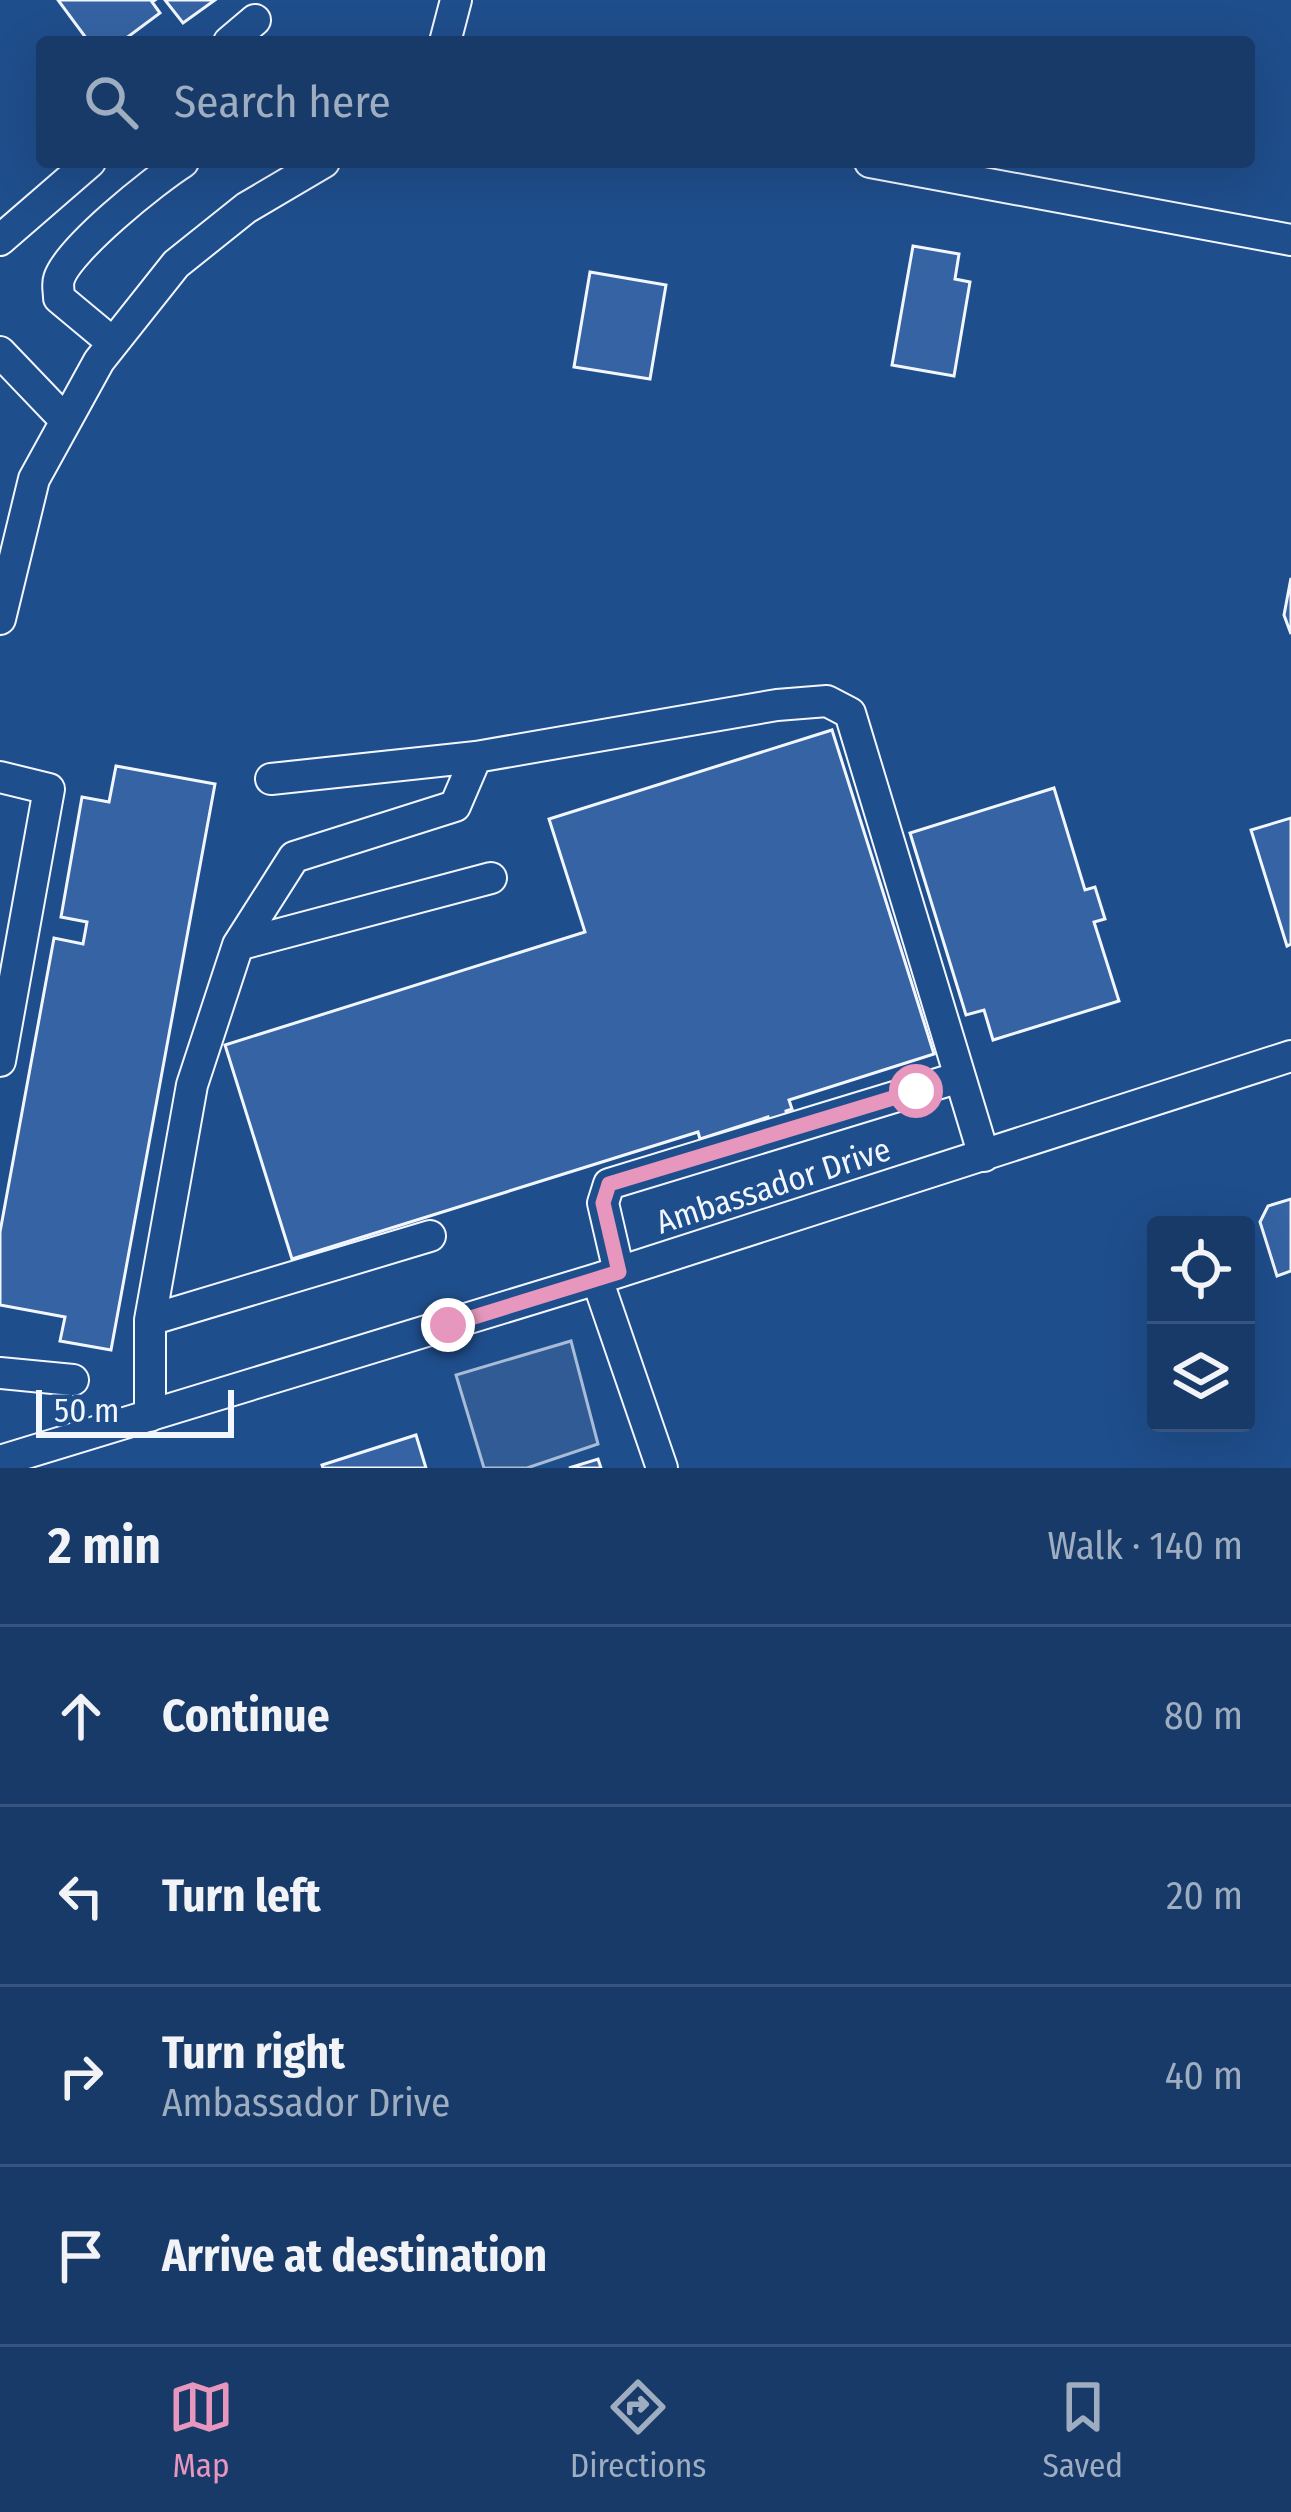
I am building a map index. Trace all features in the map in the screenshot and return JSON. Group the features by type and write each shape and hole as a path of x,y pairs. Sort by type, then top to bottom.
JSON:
{"street":[{"path":"447,36 456,0"},
{"path":"237,36 255,20"},
{"path":"0,239 83,168"},
{"path":"113,343 59,298 59,278 76,253 173,168"},
{"path":"0,619 34,478 99,361 176,264 246,208 314,168"},
{"path":"902,168 1291,240"},
{"path":"0,352 66,421"},
{"path":"271,779 476,757 777,705 826,701 850,712 984,1156"},
{"path":"150,1416 150,1319 192,1085 238,945 294,856 455,806 476,757"},
{"path":"0,777 49,788 12,928 1,1044"},
{"path":"238,945 491,878"},
{"name":"Ambassador Drive","path":"0,1461 608,1276 1291,1056"},
{"path":"662,1468 608,1276 603,1203 609,1184 960,1077"},
{"path":"150,1319 430,1235"},
{"path":"0,1373 73,1380"}],"shaded area":[{"path":"571,1341 598,1444 527,1468 484,1468 456,1375"}],"building":[{"path":"58,0 155,0 160,13 129,36 85,36"},
{"path":"165,0 215,0 183,23"},
{"path":"913,246 959,254 955,279 970,282 954,376 892,365"},
{"path":"590,272 666,285 650,379 574,367"},
{"path":"1291,578 1291,634 1284,615"},
{"path":"832,730 934,1054 789,1100 792,1109 786,1111 787,1116 769,1121 768,1117 700,1139 698,1132 292,1259 225,1045 585,932 549,819"},
{"path":"116,766 215,784 111,1350 60,1341 65,1317 0,1305 0,1232 54,938 83,944 87,922 61,917 82,797 109,802"},
{"path":"1054,788 1085,890 1095,887 1105,919 1094,922 1119,1001 993,1040 984,1010 966,1015 910,833"},
{"path":"1291,818 1291,944 1287,946 1251,830"},
{"path":"1291,1199 1291,1271 1277,1276 1260,1222 1268,1206"},
{"path":"416,1435 426,1468 323,1468 322,1465"},
{"path":"598,1459 601,1468 569,1468"}],"route":[{"path":"448,1325 619,1272 603,1203 609,1184 916,1091"}]}
